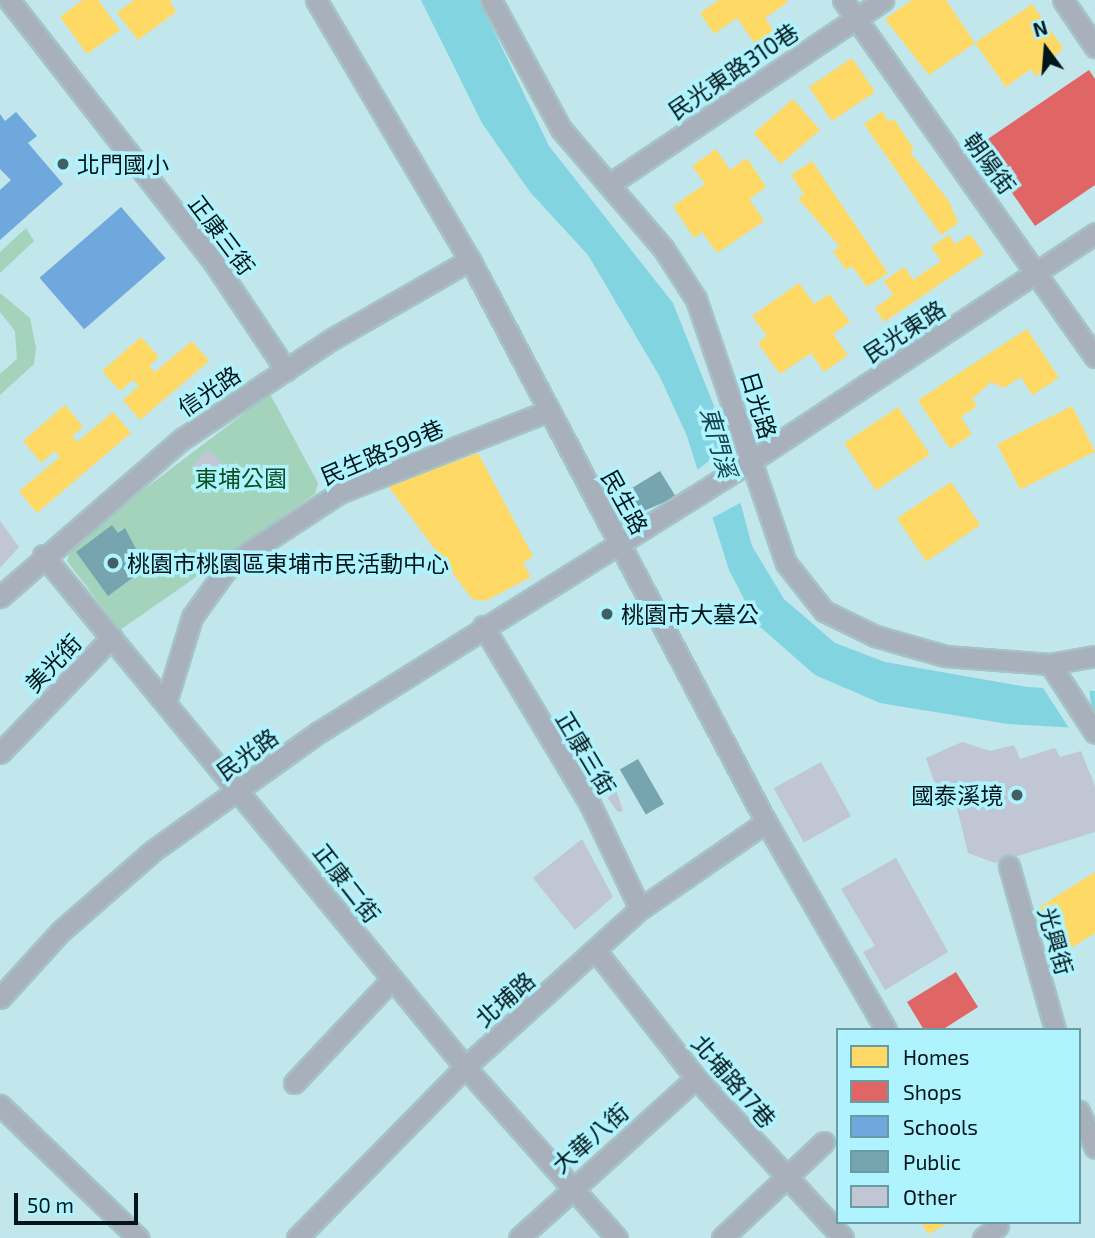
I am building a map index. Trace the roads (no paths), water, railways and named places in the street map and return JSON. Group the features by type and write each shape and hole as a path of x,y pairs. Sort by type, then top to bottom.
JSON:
{"street":[{"name":"民生路","path":"316,0 470,260 766,822 885,1028"},
{"name":"日光路","path":"491,0 561,129 611,183 696,299 745,465 786,563 824,611 875,636 945,656 1050,664 1095,656"},
{"name":"朝陽街","path":"842,0 1038,272 1095,357"},
{"name":"民光東路310巷","path":"611,183 883,0"},
{"path":"1063,0 1095,47"},
{"name":"正康三街","path":"7,5 215,264 286,370"},
{"name":"民光東路","path":"621,544 1095,233"},
{"name":"信光路","path":"0,597 43,555 182,439 286,370 470,260"},
{"name":"民生路599巷","path":"167,699 192,617 226,571 252,550 340,494 548,411"},
{"name":"民光路","path":"0,998 61,931 154,850 482,626 621,544"},
{"name":"正康二街","path":"43,555 242,789 465,1067 617,1238"},
{"name":"正康三街","path":"482,626 590,804 640,909"},
{"name":"美光街","path":"0,753 112,637"},
{"path":"1050,664 1095,733"},
{"name":"北埔路","path":"298,1238 465,1067 640,909 766,822"},
{"name":"光興街","path":"1009,866 1054,1028"},
{"name":"北埔路17巷","path":"596,950 696,1078 844,1238"},
{"path":"294,1083 392,979"},
{"name":"大華八街","path":"520,1238 570,1186 696,1078"},
{"path":"0,1105 138,1238"},
{"path":"1081,1116 1095,1148"},
{"path":"722,1238 824,1143"}],"water":[{"name":"東門溪","path":"421,0 479,0 549,146 673,303 716,411 752,546 784,599 835,643 885,662 1027,687 1095,691 1095,729 1008,724 880,703 815,675 757,624 729,570 687,436 660,377 588,255 530,192 482,123"}],"place":[{"name":"北門國小","path":"63,164"},
{"name":"桃園市桃園區東埔市民活動中心","path":"113,563"},
{"name":"桃園市大墓公","path":"607,614"},
{"name":"國泰溪境","path":"1017,795"}],"park label":[{"name":"東埔公園","path":"241,478"}]}
